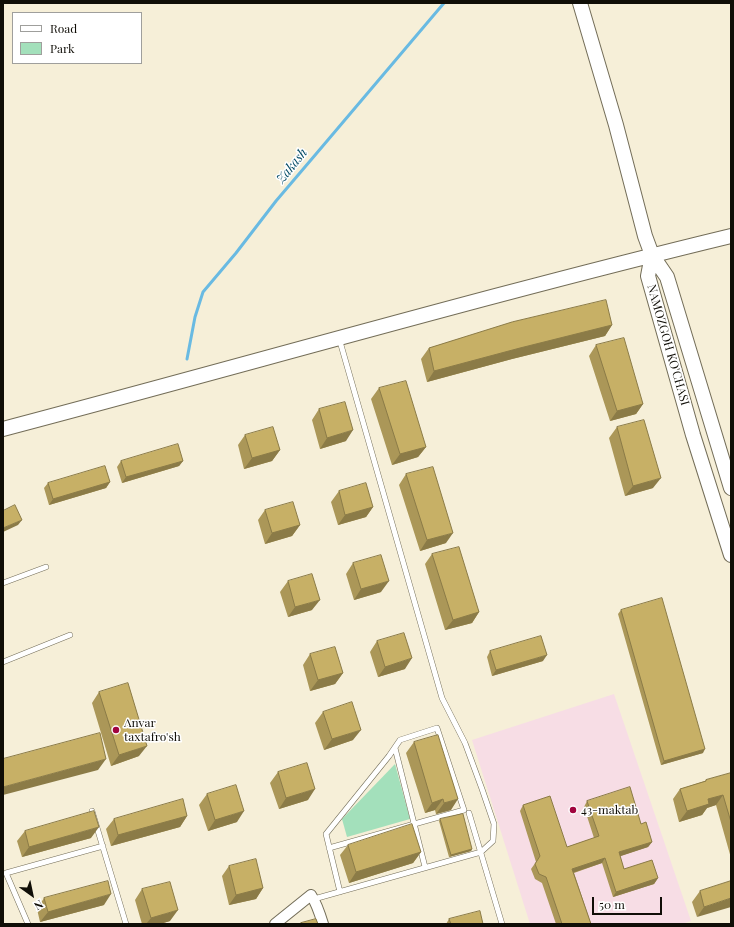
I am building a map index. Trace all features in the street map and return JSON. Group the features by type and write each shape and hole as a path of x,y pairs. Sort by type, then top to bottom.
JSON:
{"main road":[{"path":"580,3 616,125 645,236 652,255"},
{"path":"3,429 652,255 731,236"},
{"name":"NAMOZGOH KO'CHASI","path":"652,255 667,277 728,466 731,488"},
{"name":"NAMOZGOH KO'CHASI","path":"652,255 648,276 693,435 731,555"}],"street":[{"path":"275,924 311,895 320,912 323,924"}],"lane":[{"path":"314,899 481,852 493,841 494,824 465,743 442,698 339,338"},
{"path":"3,583 46,567"},
{"path":"3,662 70,635"},
{"path":"330,848 464,810 437,728 400,740 326,834 340,892"},
{"path":"394,748 425,867"},
{"path":"92,811 126,924"},
{"path":"470,813 502,924"},
{"path":"28,924 6,873 103,846"}],"shaded area":[{"name":"43-maktab","path":"614,694 691,921 682,924 530,924 472,740"}],"green space":[{"path":"395,764 410,819 347,837 342,819"}],"building":[{"path":"606,300 612,325 434,371 429,348 512,322"},
{"path":"624,338 643,404 617,411 596,345"},
{"path":"406,381 426,447 400,454 379,388"},
{"path":"345,402 353,430 327,438 319,409"},
{"path":"644,420 661,478 633,486 617,427"},
{"path":"273,427 280,450 252,458 245,435"},
{"path":"178,444 183,461 126,477 121,461"},
{"path":"105,466 110,482 53,499 48,483"},
{"path":"433,467 453,533 427,540 406,474"},
{"path":"366,483 373,507 345,515 339,491"},
{"path":"293,502 300,525 272,533 265,510"},
{"path":"15,505 22,520 3,528 3,511"},
{"path":"459,547 479,612 453,620 432,554"},
{"path":"381,555 389,581 361,589 353,563"},
{"path":"312,574 320,600 295,607 288,581"},
{"path":"662,598 705,749 664,761 621,610"},
{"path":"404,633 412,658 385,667 377,641"},
{"path":"541,636 547,655 496,670 490,651"},
{"path":"335,647 343,673 318,680 310,654"},
{"path":"128,683 147,746 119,755 99,692"},
{"path":"352,702 361,730 332,739 323,712"},
{"path":"100,733 106,759 3,787 3,759"},
{"path":"438,735 458,799 444,803 443,799 432,803 414,742"},
{"path":"307,763 315,789 286,798 278,772"},
{"path":"731,773 731,822 723,795 708,799 709,804 687,811 680,789"},
{"path":"236,785 244,811 215,820 207,794"},
{"path":"630,787 641,824 646,822 652,842 619,852 624,869 652,860 658,878 616,892 605,858 572,869 591,924 562,924 546,877 539,874 535,864 540,856 523,805 550,796 567,847 599,836 587,801"},
{"path":"183,799 187,816 118,835 114,819"},
{"path":"94,811 99,827 29,847 25,831"},
{"path":"463,814 472,849 451,855 440,819"},
{"path":"412,824 421,852 356,872 348,845"},
{"path":"256,859 263,888 236,895 229,866"},
{"path":"108,881 111,894 48,912 44,898"},
{"path":"731,881 731,898 704,907 700,891"},
{"path":"170,882 178,910 151,918 142,889"},
{"path":"480,911 483,924 451,924 449,919"},
{"path":"316,919 318,924 301,923"}],"waterway":[{"name":"Zakash","path":"187,359 195,317 203,292 236,253 276,201 444,3"}],"place":[{"name":"Anvar taxtafro'sh","path":"116,730"},
{"name":"43-maktab","path":"573,810"}]}
